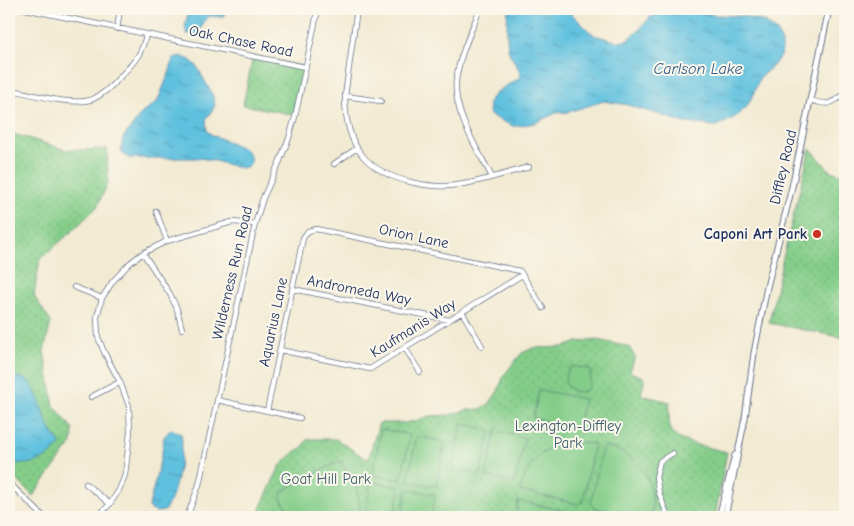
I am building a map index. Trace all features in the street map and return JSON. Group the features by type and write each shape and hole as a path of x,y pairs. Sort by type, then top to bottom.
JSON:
{"main road":[{"name":"Diffley Road","path":"726,517 767,287 792,187 829,9"},
{"name":"Diffley Road","path":"719,517 745,418"}],"street":[{"name":"Oak Chase Road","path":"25,9 305,67"},
{"path":"116,28 120,9"},
{"name":"Wilderness Run Road","path":"187,517 199,485 255,224 262,198 280,163 289,138 318,9"},
{"path":"357,9 345,96 345,111 351,137 368,161 378,170 392,176 430,186 458,185 529,167"},
{"path":"480,9 461,60 456,82 457,101 461,117 492,177"},
{"path":"9,89 69,102 93,99 109,89 136,60 146,35"},
{"path":"810,100 828,104 845,94"},
{"path":"345,96 382,101"},
{"path":"334,164 357,148"},
{"path":"156,211 167,241"},
{"path":"97,517 110,504 125,474 130,432 129,406 120,382 98,337 97,317 102,298 114,280 130,263 143,253 167,241 232,222 255,224"},
{"name":"Orion Lane","path":"304,238 308,231 316,229 520,271 522,274"},
{"name":"Aquarius Lane","path":"267,411 304,238"},
{"path":"143,253 170,294 182,329"},
{"path":"522,274 543,308"},
{"name":"Kaufmanis Way","path":"280,350 370,369 522,274"},
{"path":"74,287 102,298"},
{"name":"Andromeda Way","path":"293,290 449,320"},
{"path":"462,312 482,346"},
{"path":"405,348 420,372"},
{"path":"91,397 120,382"},
{"path":"217,400 300,418"},
{"path":"668,517 659,493 656,477 660,461 673,453"},
{"path":"9,483 44,517"},
{"path":"86,484 110,504"}],"green space":[{"path":"253,56 305,67 295,115 243,105"},
{"path":"9,133 66,150 107,149 108,183 97,207 40,259 34,296 51,322 44,351 54,406 73,429 72,443 33,496 9,472"},
{"name":"Caponi Art Park","path":"810,148 830,171 845,175 845,338 769,323"},
{"name":"Lexington-Diffley Park","path":"598,340 629,347 635,357 630,372 645,378 641,395 670,402 670,424 672,433 675,436 692,443 727,452 715,517 256,517 280,466 302,448 308,439 336,439 368,460 379,423 405,423 429,416 449,415 467,410 481,409 489,404 498,391 504,375 522,353 533,348 564,347 577,342"},
{"path":"573,366 589,369 591,372 588,389 576,391 567,386 566,376"},
{"path":"539,390 584,399 577,428 533,418"},
{"path":"462,424 491,430 480,475 452,468"},
{"path":"381,429 410,435 401,480 373,475"},
{"path":"496,431 525,438 514,483 486,476"},
{"path":"417,436 445,442 436,486 408,481"},
{"path":"573,442 594,444 583,501 578,504 520,491 527,472 538,457 553,447"},
{"path":"603,446 626,455 636,462 643,471 649,481 652,492 651,517 594,508 591,503"},
{"name":"Goat Hill Park","path":"340,461 356,485 360,509 357,517 294,517 281,499 282,492"},
{"path":"371,482 400,487 394,517 365,517"},
{"path":"407,489 435,495 431,517 402,517"},
{"path":"518,501 576,513 579,517 516,517"}],"water":[{"path":"189,9 230,9 222,17 209,16 206,18 198,34 194,35 187,34 185,26"},
{"name":"Carlson Lake","path":"508,9 567,9 596,36 620,42 628,39 639,30 650,17 668,11 685,9 715,15 743,16 765,22 777,32 782,43 782,49 781,55 773,66 760,77 745,109 737,116 716,126 686,123 628,105 604,101 568,112 556,113 535,123 513,126 490,115 489,108 489,103 494,95 520,78 518,68 508,48"},
{"path":"181,56 196,65 213,96 215,106 206,119 207,131 247,151 251,159 249,166 241,168 200,158 129,158 123,154 121,149 123,138 142,113 157,102 170,71 173,58"},
{"path":"18,377 24,378 34,388 48,425 60,445 44,459 23,464 9,460 9,382"},
{"path":"171,429 181,434 180,465 170,501 164,511 156,512 150,509 149,506 164,437"}],"place":[{"name":"Caponi Art Park","path":"817,234"}]}
